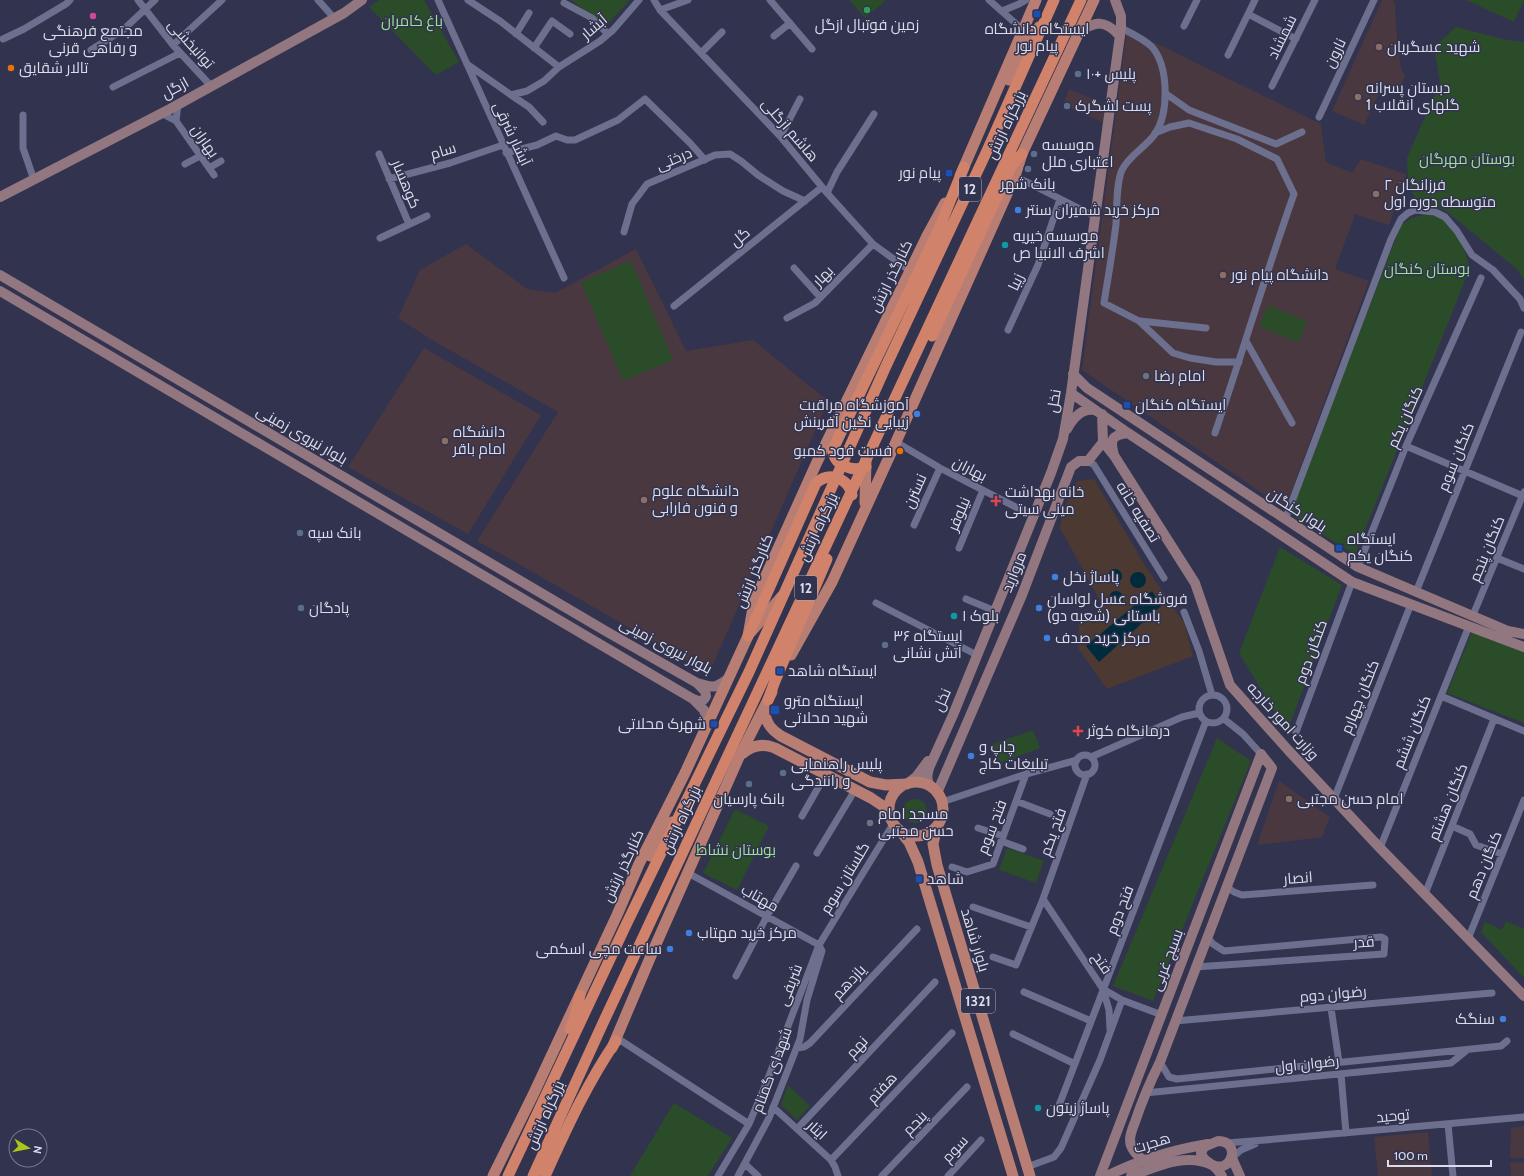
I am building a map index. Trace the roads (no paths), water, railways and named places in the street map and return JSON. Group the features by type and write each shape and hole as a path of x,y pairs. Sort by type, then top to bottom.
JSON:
{"highway":[{"name":"بزرگراه ارتش","path":"533,1176 1081,0"},
{"name":"بزرگراه ارتش","path":"508,1176 625,927 693,789 748,672 886,366 983,160 1054,3"},
{"path":"964,167 938,231 833,449 835,458 844,466 854,469 862,468 867,466 872,460 972,253 1012,165 1022,154"},
{"path":"748,636 814,487 818,481 824,478 835,477 844,481 851,491 852,501 768,700"},
{"path":"501,1176 572,1025 580,995"},
{"path":"545,1176 596,1070 616,1040"}],"main road":[{"name":"ازگل","path":"0,198 161,114 334,18 362,0"},
{"name":"کنارگذر ارتش","path":"493,1176 534,1095 639,864 685,773 748,636 754,602 816,462 910,271 964,167 1036,0"},
{"path":"549,1176 616,1040 653,951 739,757 802,634 832,582 1015,176 1022,154 1094,0"},
{"name":"نخل","path":"937,750 1051,473 1063,439 1120,31 1121,16 1115,0"},
{"path":"964,167 1026,46 1054,3"},
{"path":"1078,32 1093,24 1103,24 1120,31"},
{"name":"بلوار نیروی زمینی","path":"0,274 588,621 697,683 710,688 719,686 728,678"},
{"name":"بلوار نیروی زمینی","path":"0,291 693,699 704,710 708,723"},
{"name":"بلوار کنگان","path":"1073,374 1087,388 1284,520 1358,567 1508,630 1524,634"},
{"path":"168,390 175,378"},
{"path":"1085,403 1080,396 1079,391 1081,387 1087,388"},
{"name":"بلوار کنگان","path":"1070,393 1352,582 1524,647"},
{"path":"1063,439 1073,418 1087,409 1098,412 1104,442 1088,461"},
{"path":"1115,457 1112,444 1113,439 1128,432"},
{"path":"1153,450 1163,438"},
{"name":"وزارت امور خارجه","path":"1104,442 1195,583 1230,685 1380,848 1524,996"},
{"path":"865,507 866,460"},
{"name":"مروارید","path":"937,794 1022,596 1072,467 1079,461 1088,461"},
{"path":"1352,582 1358,567"},
{"path":"748,636 784,592"},
{"path":"1469,626 1473,615"},
{"path":"581,634 588,621"},
{"path":"693,699 700,702 706,696 705,691 697,683"},
{"path":"768,700 765,712 766,718 772,729 781,736 870,782 886,785 915,782 924,783 937,794"},
{"path":"775,748 771,743 772,739 775,736 781,736"},
{"path":"739,757 746,750 755,746 764,745 775,748 871,798 883,806 891,820 901,832 908,836 916,837 931,832 941,819 943,810 937,794 928,782 927,776 937,750"},
{"path":"891,820 888,809 892,795 920,772 937,750"},
{"name":"بسیج غربی","path":"1143,1160 1136,1154 1131,1146 1130,1139 1144,1093 1160,1062 1272,768 1261,754"},
{"name":"بسیج غربی","path":"1100,1176 1261,754"},
{"path":"617,915 651,855 693,789"},
{"name":"بلوار شاهد","path":"937,826 933,844 937,865 1029,1172"},
{"name":"1321","path":"901,832 909,842 918,862 1013,1176"},
{"path":"1162,1015 1175,1021"},
{"path":"1222,1176 1213,1166 1205,1161 1201,1153 1204,1147 1208,1144 1218,1141 1226,1143 1232,1149 1232,1158 1240,1176"},
{"name":"هجرت","path":"1106,1176 1143,1160 1174,1151 1208,1144"},
{"path":"1213,1166 1222,1167 1232,1158"},
{"name":"هجرت","path":"1131,1176 1182,1160 1197,1160 1213,1166"}],"street":[{"path":"3,39 66,4 70,0"},
{"name":"توانبخشی","path":"138,0 172,45 211,86"},
{"path":"91,50 124,29 155,0"},
{"path":"172,45 222,0"},
{"path":"318,0 334,18"},
{"name":"آبشار شرقی","path":"438,0 506,153 564,278"},
{"path":"468,0 559,67"},
{"name":"آبشار","path":"511,95 527,91 544,80 559,67 583,53 608,34 639,0"},
{"name":"هاشم ازگلی","path":"654,0 660,10 780,136 827,193 873,244 910,271"},
{"path":"660,10 688,0"},
{"path":"770,0 812,50"},
{"path":"989,0 1023,30"},
{"path":"1002,11 1026,0"},
{"path":"1184,26 1196,0"},
{"path":"1228,55 1255,0"},
{"name":"شمشاد","path":"1272,86 1315,0"},
{"name":"نارون","path":"1319,117 1374,0"},
{"path":"564,4 592,18 608,34"},
{"path":"516,34 529,12"},
{"path":"1248,14 1296,39"},
{"path":"534,48 552,21 570,34"},
{"path":"774,36 790,23"},
{"path":"1120,31 1152,46 1159,59 1165,85 1164,113 1155,133 1144,147 1129,160 1122,170 1118,190 1115,226 1104,303 1139,321 1173,353 1190,358 1216,362 1239,362"},
{"path":"701,53 722,32"},
{"path":"113,87 180,53"},
{"path":"466,64 529,107 543,122"},
{"path":"1165,92 1189,110 1276,144 1302,132"},
{"name":"درختی","path":"506,153 537,145 556,136 568,140 575,140 618,120 645,99 705,160 647,184 632,204 624,232"},
{"path":"780,136 800,99"},
{"path":"161,114 176,121 178,104"},
{"path":"827,193 837,172 874,114"},
{"path":"23,115 23,148 34,180"},
{"name":"بهاران","path":"176,121 214,175"},
{"path":"1155,133 1170,127 1189,123 1237,139 1277,159 1294,194 1268,267 1246,341 1215,434"},
{"name":"سام","path":"389,179 450,163 503,145"},
{"name":"کوهسار","path":"379,154 409,224"},
{"path":"705,160 715,155 730,154 783,191 805,201"},
{"path":"185,164 200,156"},
{"path":"209,168 221,161"},
{"path":"1015,176 1094,216"},
{"name":"گل","path":"674,306 822,187"},
{"name":"زیبا","path":"1008,330 1038,266 1060,199"},
{"path":"1284,520 1391,239 1401,220 1416,210 1434,212 1445,217 1457,231 1472,255 1494,270 1520,299 1524,308"},
{"path":"380,238 427,216"},
{"name":"بهار","path":"786,318 815,303 873,244"},
{"path":"794,268 820,297"},
{"name":"کنگان یکم","path":"1358,567 1406,446 1481,278"},
{"path":"1139,321 1206,328"},
{"name":"کنگان سوم","path":"1416,592 1521,332"},
{"path":"1246,341 1292,423"},
{"name":"بهاران","path":"896,442 940,468 1033,516"},
{"path":"1406,446 1523,494"},
{"name":"تصفیه خانه","path":"1088,461 1094,466 1164,578"},
{"name":"نسترن","path":"914,525 940,468"},
{"name":"نیلوفر","path":"959,548 983,490"},
{"name":"کنگان پنجم","path":"1473,615 1523,494"},
{"path":"1497,558 1524,569"},
{"name":"کنگان دوم","path":"1296,732 1352,582"},
{"path":"966,599 995,611"},
{"path":"876,602 977,655"},
{"name":"کنگان چهارم","path":"1334,798 1411,604"},
{"path":"1184,612 1199,651 1212,695"},
{"name":"کنگان ششم","path":"1380,848 1469,626"},
{"path":"1212,695 1217,696 1224,701 1227,710 1224,719 1216,723 1206,722 1199,713 1199,708 1204,698 1212,695"},
{"path":"1441,696 1524,731"},
{"path":"937,794 1026,774 1077,760 1084,755 1091,757 1182,717 1199,713"},
{"path":"1224,719 1244,734 1261,754"},
{"name":"کنگان هشتم","path":"1425,894 1494,719"},
{"name":"فتح دوم","path":"1058,1108 1206,722"},
{"path":"1077,760 1076,766 1079,772 1087,774 1094,768 1094,762 1091,757"},
{"path":"802,816 826,774"},
{"name":"فتح سوم","path":"952,867 967,872 993,864 1026,774"},
{"name":"فتح یکم","path":"994,957 1016,966 1087,774"},
{"path":"817,853 855,790"},
{"name":"کنگان دهم","path":"1468,939 1502,854 1522,811 1524,800"},
{"path":"1016,801 1050,814"},
{"name":"گلستان سوم","path":"819,945 891,820"},
{"path":"1452,826 1470,834 1476,845 1502,854"},
{"path":"978,828 1023,849"},
{"path":"736,976 767,916 796,866"},
{"name":"مهتاب","path":"688,873 819,945"},
{"name":"انصار","path":"1227,887 1242,895 1373,885"},
{"name":"فتح","path":"1042,899 1103,989 1122,1000 1162,1015"},
{"path":"973,908 1031,927"},
{"name":"یازدهم","path":"797,1048 804,1047 810,1043 917,929"},
{"name":"قدر","path":"1196,967 1384,954 1385,945 1385,939 1381,937 1224,950 1212,944 1208,938"},
{"name":"شهدای گمنام","path":"738,1176 746,1164 773,1107 797,1048 807,1000 821,956 822,951 819,945"},
{"name":"شریفی","path":"718,1176 749,1124 819,945"},
{"name":"نهم","path":"797,1129 935,982"},
{"path":"1103,989 1110,1010 1110,1034"},
{"path":"1024,992 1091,1021"},
{"name":"رضوان دوم","path":"1175,1021 1492,994"},
{"path":"1029,1172 1054,1157 1061,1148 1085,1096 1122,1000"},
{"path":"1331,1008 1339,1062"},
{"name":"هفتم","path":"831,1160 952,1033"},
{"path":"1013,1034 1074,1064"},
{"path":"616,1040 749,1124"},
{"name":"رضوان اول","path":"1160,1062 1169,1076 1177,1079 1501,1046 1507,1040"},
{"name":"رضوان اول","path":"1144,1093 1451,1063 1467,1050"},
{"path":"1341,1074 1346,1133"},
{"name":"پنجم","path":"882,1176 967,1087"},
{"name":"ایثار","path":"773,1107 831,1160 838,1176"},
{"name":"توحید","path":"1226,1143 1524,1117"},
{"path":"1448,1124 1453,1176"},
{"name":"سوم","path":"948,1176 981,1140"},
{"path":"1232,1158 1248,1146 1265,1140"},
{"path":"746,1164 758,1176"}],"water":[{"path":"1112,569 1118,569 1122,573 1122,579 1118,583 1112,583 1108,579 1108,573"},
{"path":"1138,572 1145,577 1146,580 1141,587 1138,588 1131,583 1130,580 1135,573"},
{"path":"1113,591 1119,591 1123,595 1123,601 1119,605 1113,605 1109,601 1109,595"},
{"path":"1152,591 1161,606 1099,662 1086,646"}],"place":[{"name":"زمین فوتبال ازگل","path":"867,10"},
{"name":"ایستگاه دانشگاه پیام نور","path":"1037,14"},
{"name":"مجتمع فرهنگی و رفاهی قرنی","path":"93,16"},
{"name":"شهید عسگریان","path":"1379,47"},
{"name":"تالار شقایق","path":"11,68"},
{"name":"پلیس +۱۰","path":"1078,74"},
{"name":"دبستان پسرانه گلهای انقلاب 1","path":"1358,97"},
{"name":"پست لشگرک","path":"1067,106"},
{"name":"موسسه اعتباری ملل","path":"1034,154"},
{"name":"بانک شهر","path":"1028,169"},
{"name":"پیام نور","path":"949,173"},
{"name":"فرزانگان ۲ متوسطه دوره اول","path":"1376,194"},
{"name":"مرکز خرید شمیران سنتر","path":"1018,210"},
{"name":"موسسه خیریه اشرف الانبیا ص","path":"1005,245"},
{"name":"دانشگاه پیام نور","path":"1223,275"},
{"name":"امام رضا","path":"1146,376"},
{"name":"ایستگاه کنگان","path":"1127,405"},
{"name":"آموزشگاه مراقبت زیبایی نگین آفرینش","path":"917,414"},
{"name":"دانشگاه امام باقر","path":"445,441"},
{"name":"فست فود کمبو","path":"900,451"},
{"name":"دانشگاه علوم و فنون فارابی","path":"644,500"},
{"name":"خانه بهداشت مینی سیتی","path":"996,501"},
{"name":"بانک سپه","path":"300,533"},
{"name":"ایستگاه کنگان یکم","path":"1339,548"},
{"name":"پاساژ نخل","path":"1055,577"},
{"name":"پادگان","path":"301,608"},
{"name":"فروشگاه عسل لواسان باستانی (شعبه دو)","path":"1039,608"},
{"name":"۱ بلوک","path":"954,616"},
{"name":"مرکز خرید صدف","path":"1047,638"},
{"name":"ایستگاه ۳۶ آتش نشانی","path":"885,645"},
{"name":"ایستگاه شاهد","path":"780,671"},
{"name":"ایستگاه مترو شهید محلاتی","path":"775,710"},
{"name":"شهرک محلاتی","path":"714,724"},
{"name":"درمانگاه کوثر","path":"1078,731"},
{"name":"چاپ و تبلیغات کاج","path":"971,756"},
{"name":"پلیس راهنمایی و رانندگی","path":"783,773"},
{"name":"بانک پارسیان","path":"749,784"},
{"name":"امام حسن مجتبی","path":"1289,799"},
{"name":"مسجد امام حسن مجتبی","path":"870,823"},
{"name":"شاهد","path":"919,879"},
{"name":"مرکز خرید مهتاب","path":"689,933"},
{"name":"ساعت مچی اسکمی","path":"670,949"},
{"name":"سنگک","path":"1503,1019"},
{"name":"پاساژ زیتون","path":"1038,1108"}],"park label":[{"name":"باغ کامران","path":"412,21"},
{"name":"بوستان مهرگان","path":"1467,159"},
{"name":"بوستان کنگان","path":"1427,269"},
{"name":"بوستان نشاط","path":"736,850"}]}
